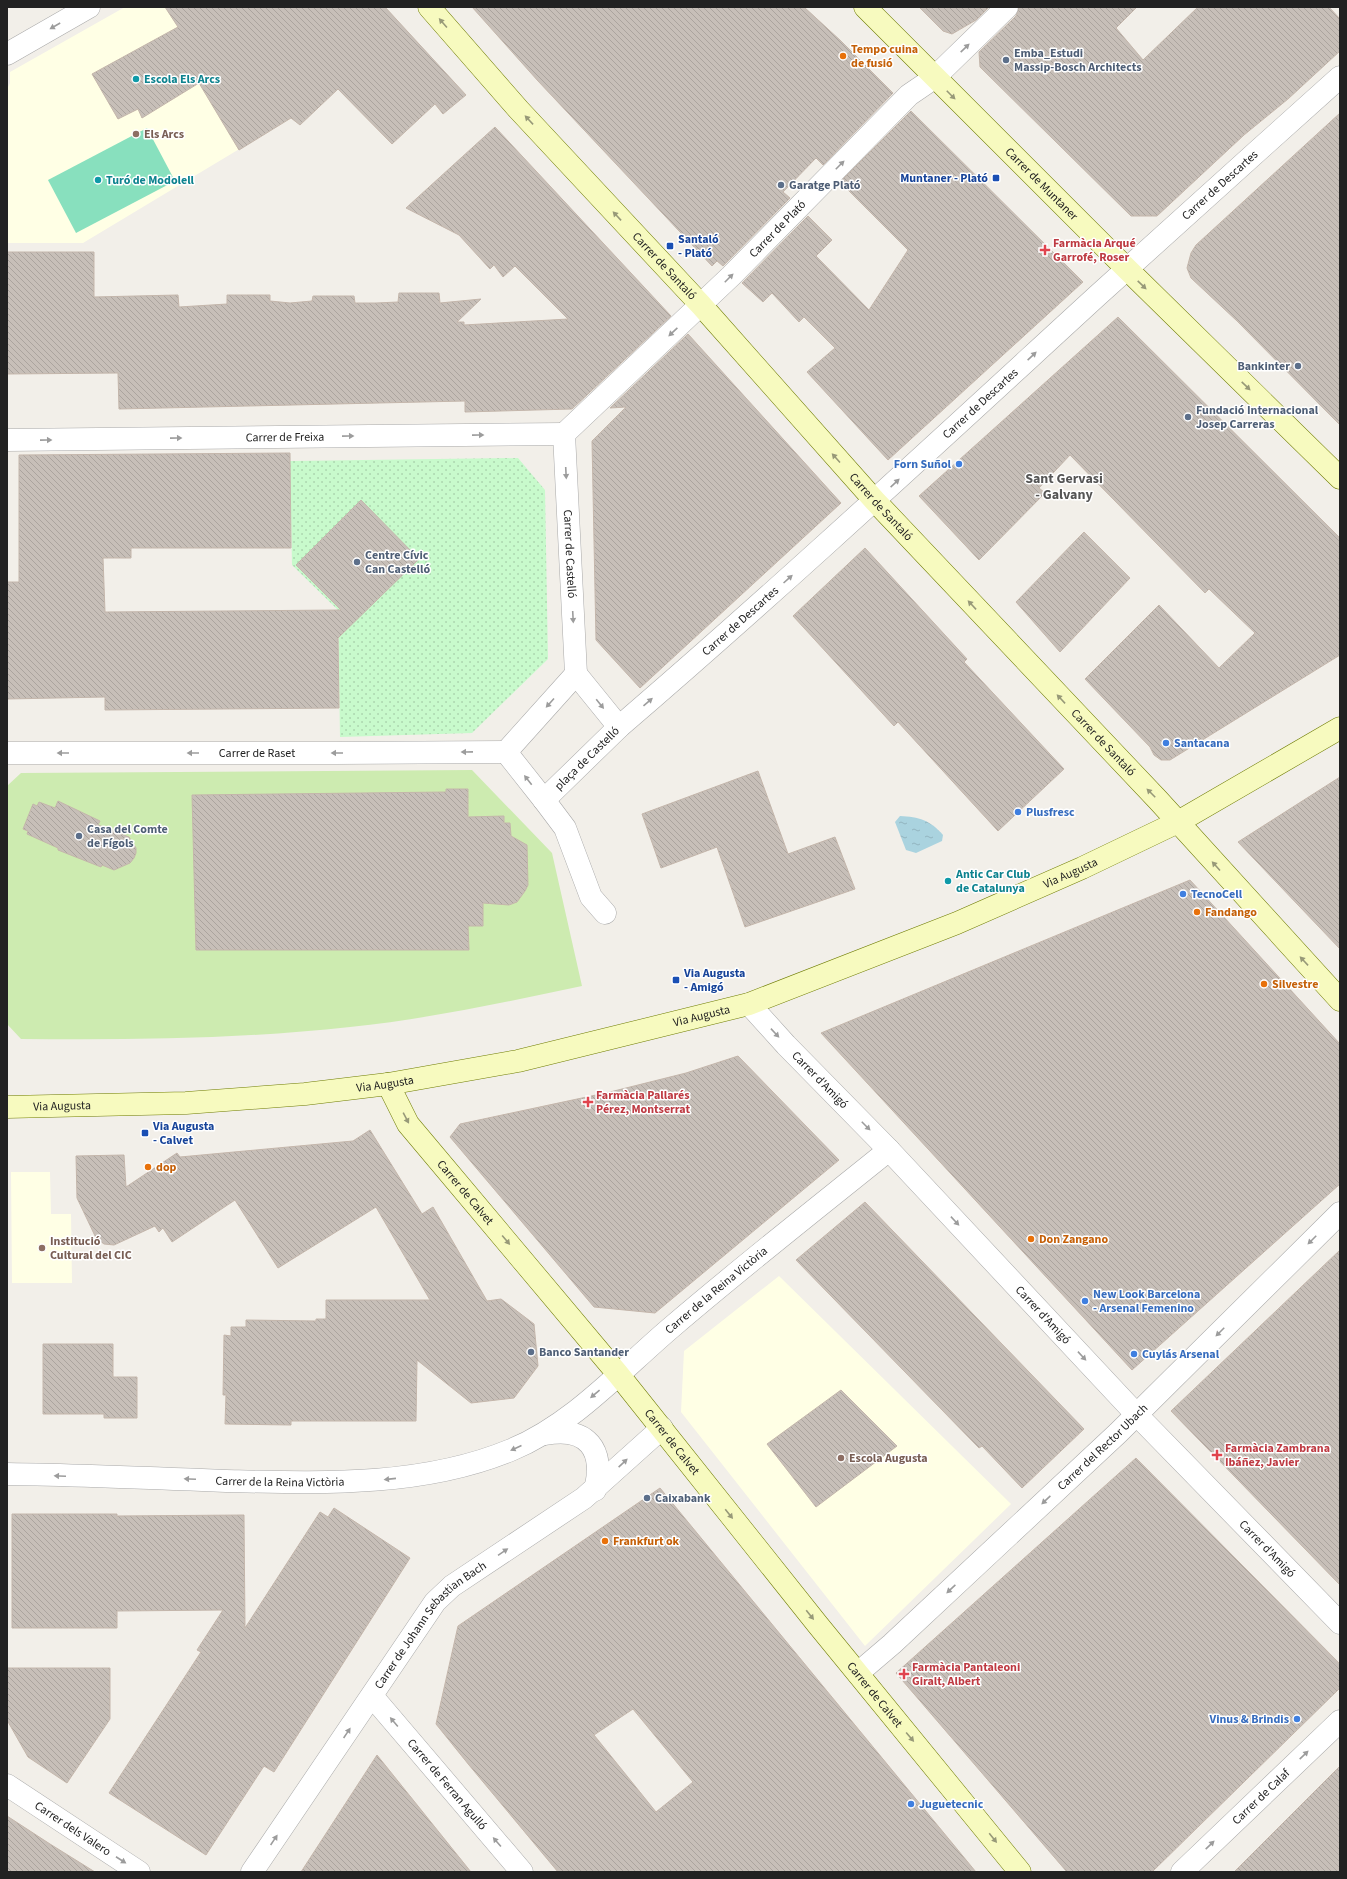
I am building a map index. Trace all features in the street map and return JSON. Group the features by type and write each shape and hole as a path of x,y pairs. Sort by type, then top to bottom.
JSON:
{"street":[{"path":"7,54 89,7"},
{"name":"Carrer de Santaló","path":"429,7 519,110 701,305 875,501 1178,822 1340,1000"},
{"name":"Carrer de Muntaner","path":"865,7 1126,270 1340,478"},
{"name":"Carrer de Plató","path":"564,434 701,305 909,95 934,78 1007,7"},
{"name":"Carrer de Descartes","path":"619,727 695,662 875,501 1126,270 1340,77"},
{"name":"Carrer de Freixa","path":"7,440 564,434"},
{"name":"Carrer de Castelló","path":"564,434 576,674"},
{"path":"506,752 576,674"},
{"name":"plaça de Castelló","path":"506,752 544,800 619,727 576,674"},
{"name":"Via Augusta","path":"7,1107 186,1103 305,1094 388,1084 518,1061 749,1004 957,923 1082,868 1178,822 1340,728"},
{"name":"Carrer de Raset","path":"7,753 337,754 506,752"},
{"path":"544,800 565,828 591,897 605,913"},
{"name":"Carrer d'Amigó","path":"749,1004 786,1046 889,1150 1136,1414 1340,1622"},
{"name":"Carrer de Calvet","path":"388,1084 408,1124 618,1374 662,1428 692,1469 1020,1872"},
{"name":"Carrer de la Reina Victòria","path":"7,1474 273,1482 388,1479 440,1472 478,1462 512,1450 545,1434 618,1374 677,1322 889,1150"},
{"name":"Carrer del Rector Ubach","path":"858,1673 898,1638 1118,1433 1340,1213"},
{"name":"Carrer de Johann Sebastian Bach","path":"252,1872 372,1696 421,1620 435,1602 452,1586 595,1490 662,1428"},
{"name":"Carrer de la Reina Victòria","path":"545,1434 574,1433 589,1443 596,1453 599,1464 595,1490"},
{"name":"Carrer de Ferran Agulló","path":"372,1696 522,1872"},
{"name":"Carrer de Calaf","path":"1182,1872 1340,1721"},
{"name":"Carrer dels Valero","path":"7,1785 139,1872"}],"shaded area":[{"name":"Els Arcs","path":"125,7 197,7 291,118 83,243 7,243 7,89 10,83 10,72"},
{"name":"Institució Cultural del CIC","path":"11,1172 50,1172 51,1214 71,1214 72,1283 12,1283"},
{"name":"Escola Augusta","path":"779,1276 1011,1504 865,1646 681,1412 684,1351"}],"green space":[{"path":"147,128 175,181 76,233 48,180"},
{"path":"518,458 545,490 548,659 472,733 340,737 338,610 292,565 290,461"},
{"path":"472,770 552,853 582,986 467,1010 379,1024 268,1034 145,1039 21,1039 7,1024 7,786 21,773"}],"water":[{"path":"900,816 924,820 943,835 942,841 916,853 906,850 895,822"}],"building":[{"path":"165,7 385,7 466,95 443,114 435,104 392,144 338,89 300,125 291,118 239,150 199,83 142,118 138,109 118,119 92,74 178,27"},
{"path":"472,7 804,7 841,41 893,93 823,165 816,158 783,192 790,198 723,266 717,261 712,266 538,81"},
{"path":"919,7 989,7 976,20 952,34 943,31"},
{"path":"1019,7 1137,7 1116,28 1143,60 1198,7 1329,7 1340,19 1340,51 1288,99 1244,135 1157,216 1131,216 980,67 979,52 1016,16"},
{"path":"911,111 1083,282 888,460 807,372 835,348 804,317 799,322 772,293 763,302 742,283 808,216 832,240 816,256 869,310 908,250 840,182"},
{"path":"1340,113 1340,425 1237,321 1191,278 1187,268 1191,253 1196,245"},
{"path":"495,127 671,316 572,409 465,412 465,401 119,409 118,373 7,374 7,252 94,252 94,297 178,295 179,307 227,304 227,295 270,295 270,301 290,303 312,301 313,296 354,296 355,303 376,303 398,302 399,293 439,293 440,303 481,299 457,322 464,322 464,325 568,319 515,266 503,277 494,265 490,269 459,235 406,208"},
{"path":"1118,317 1340,538 1340,655 1170,760 1161,760 1154,755 1150,747 1085,679 1159,605 1219,668 1255,633 1209,589 1205,593 1070,455 1039,488 1045,493 979,560 919,496"},
{"path":"688,334 841,503 640,688 596,640 592,441 626,407 610,408"},
{"path":"290,453 291,548 131,548 131,558 103,558 105,612 341,610 296,565 361,500 419,559 338,638 339,708 105,710 105,697 7,699 7,582 19,582 19,455"},
{"path":"1084,532 1130,578 1060,652 1016,602"},
{"path":"865,548 967,659 964,662 1064,769 998,831 898,722 894,726 793,616"},
{"path":"758,771 788,854 835,837 855,889 745,927 717,847 661,868 642,814"},
{"path":"1340,777 1340,949 1238,842"},
{"path":"446,789 468,789 468,817 504,816 504,823 510,823 511,836 527,845 528,885 525,891 517,902 509,905 483,903 483,926 468,926 469,950 196,950 192,795 446,792"},
{"name":"Casa del Comte de Fígols","path":"58,801 100,821 98,825 129,837 136,848 134,858 130,863 114,870 102,865 101,867 58,850 58,848 27,834 28,831 23,829 33,804 37,806 39,802 55,808"},
{"path":"1190,880 1340,1044 1340,1184 1132,1370 821,1033"},
{"path":"738,1056 839,1160 655,1313 594,1307 450,1137 460,1124 610,1092 686,1073"},
{"path":"370,1130 422,1214 433,1207 487,1301 501,1299 534,1324 538,1366 514,1398 471,1403 417,1360 416,1421 291,1421 291,1425 225,1424 226,1395 223,1395 224,1335 231,1336 231,1327 246,1327 246,1320 316,1321 316,1319 326,1319 326,1300 430,1300 376,1207 278,1268 235,1200 172,1242 163,1228 159,1232 155,1226 114,1245 104,1244 96,1238 77,1198 76,1156 124,1155 126,1187 177,1153 180,1157 353,1141"},
{"path":"865,1202 1084,1429 1022,1488 982,1446 979,1448 796,1260"},
{"path":"1340,1250 1340,1585 1171,1411"},
{"path":"43,1344 113,1344 113,1377 137,1377 137,1418 104,1418 104,1414 43,1414"},
{"path":"841,1390 897,1446 816,1507 767,1444"},
{"path":"1136,1458 1340,1664 1340,1688 1152,1872 1067,1872 896,1673"},
{"path":"660,1488 976,1872 558,1872 436,1724 458,1626","holes":["633,1709 693,1782 656,1812 594,1735"]},
{"path":"334,1508 410,1558 274,1772 264,1766 206,1855 109,1793 201,1652 197,1650 223,1610 117,1611 117,1628 12,1628 12,1514 117,1514 117,1516 244,1515 245,1628 320,1512 328,1517"},
{"path":"7,1668 110,1668 110,1719 67,1783 28,1757 7,1720"},
{"path":"377,1755 471,1872 301,1872"},
{"path":"1340,1766 1340,1872 1234,1872"},
{"path":"7,1816 50,1844 95,1872 7,1872"}],"place":[{"name":"Tempo cuina de fusió","path":"843,56"},
{"name":"Emba_Estudi Massip-Bosch Architects","path":"1006,60"},
{"name":"Escola Els Arcs","path":"136,79"},
{"name":"Els Arcs","path":"136,134"},
{"name":"Muntaner - Plató","path":"996,178"},
{"name":"Turó de Modolell","path":"98,180"},
{"name":"Garatge Plató","path":"781,185"},
{"name":"Santaló - Plató","path":"670,246"},
{"name":"Farmàcia Arqué Garrofé, Roser","path":"1045,250"},
{"name":"Bankinter","path":"1298,366"},
{"name":"Fundació Internacional Josep Carreras","path":"1188,417"},
{"name":"Forn Suñol","path":"959,464"},
{"name":"Centre Cívic Can Castelló","path":"357,562"},
{"name":"Santacana","path":"1166,743"},
{"name":"Plusfresc","path":"1018,812"},
{"name":"Casa del Comte de Fígols","path":"79,836"},
{"name":"Antic Car Club de Catalunya","path":"948,881"},
{"name":"TecnoCell","path":"1183,894"},
{"name":"Fandango","path":"1197,912"},
{"name":"Via Augusta - Amigó","path":"676,980"},
{"name":"Silvestre","path":"1264,984"},
{"name":"Farmàcia Pallarés Pérez, Montserrat","path":"588,1102"},
{"name":"Via Augusta - Calvet","path":"145,1133"},
{"name":"dop","path":"148,1167"},
{"name":"Don Zangano","path":"1031,1239"},
{"name":"Institució Cultural del CIC","path":"42,1248"},
{"name":"New Look Barcelona - Arsenal Femenino","path":"1085,1301"},
{"name":"Banco Santander","path":"531,1352"},
{"name":"Cuylás Arsenal","path":"1134,1354"},
{"name":"Farmàcia Zambrana Ibáñez, Javier","path":"1217,1455"},
{"name":"Escola Augusta","path":"841,1458"},
{"name":"Caixabank","path":"647,1498"},
{"name":"Frankfurt ok","path":"605,1541"},
{"name":"Farmàcia Pantaleoni Giralt, Albert","path":"904,1674"},
{"name":"Vinus & Brindis","path":"1297,1719"},
{"name":"Juguetecnic","path":"911,1804"}],"district":[{"name":"Sant Gervasi - Galvany","path":"1064,486"}]}
